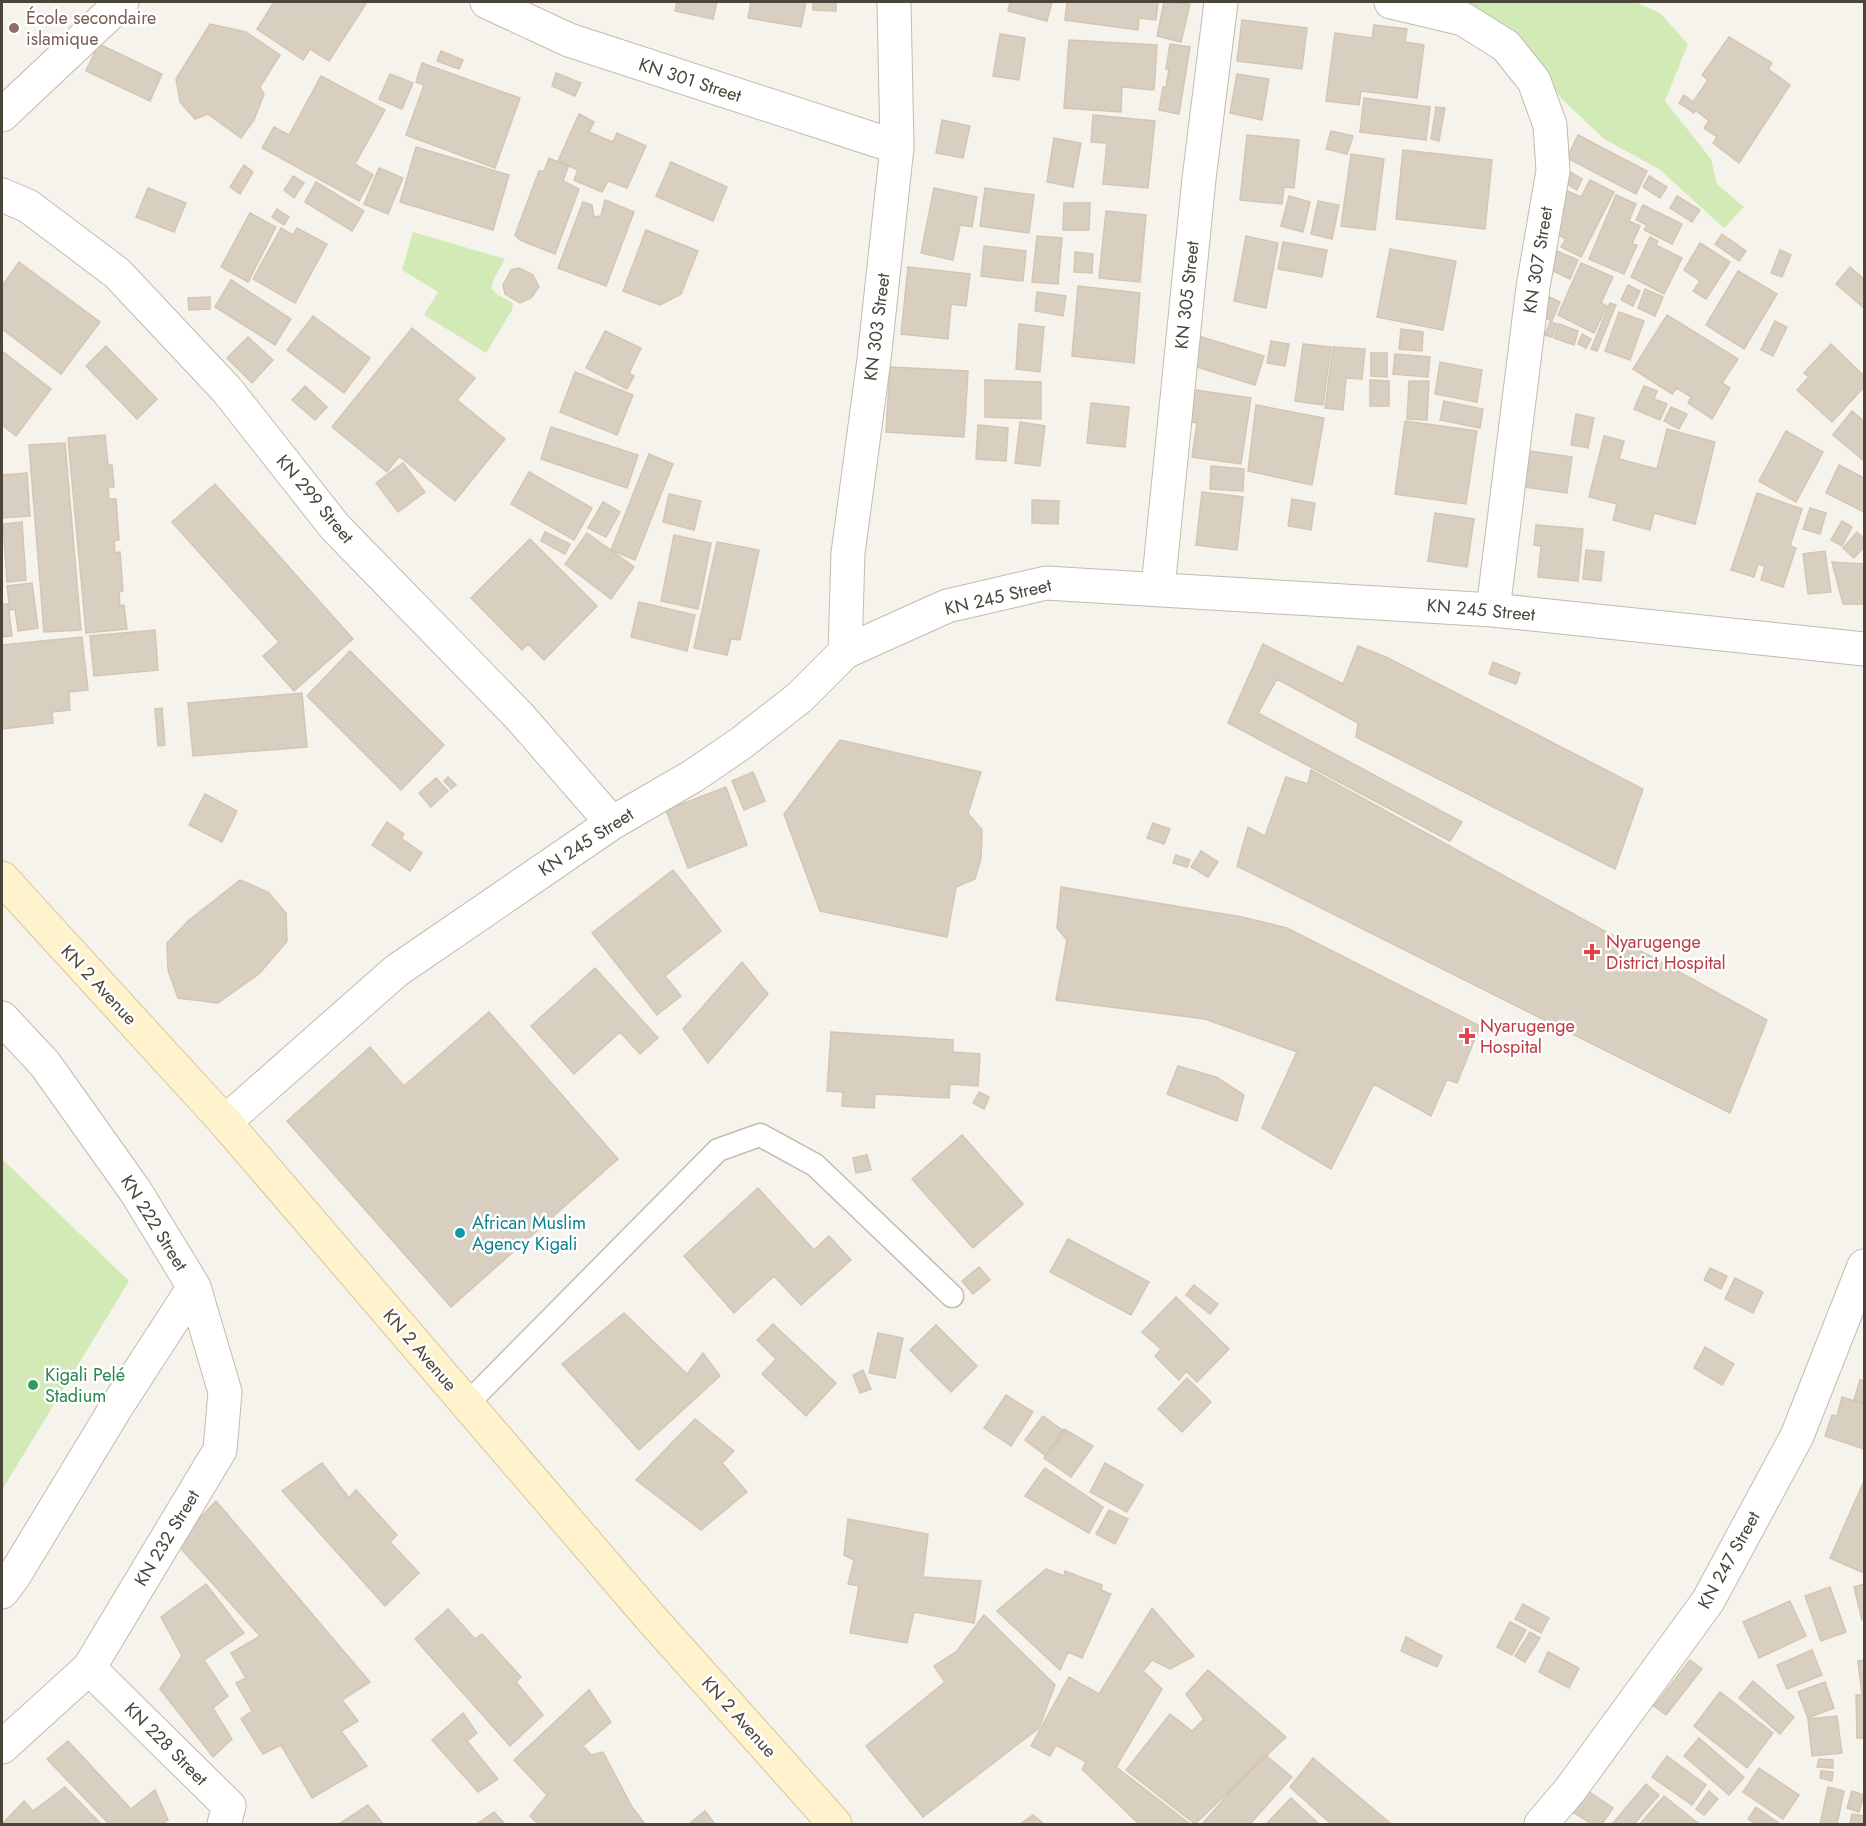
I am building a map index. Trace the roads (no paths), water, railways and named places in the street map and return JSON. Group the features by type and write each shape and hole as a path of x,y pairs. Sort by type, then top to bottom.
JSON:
{"main road":[{"name":"KN 2 Avenue","path":"2,878 225,1122 649,1616 835,1824"}],"street":[{"path":"2,115 122,2"},
{"name":"KN 301 Street","path":"487,2 569,40 897,147"},
{"name":"KN 303 Street","path":"845,652 848,553 874,359 897,147 894,2"},
{"name":"KN 305 Street","path":"1158,588 1198,179 1221,2"},
{"name":"KN 307 Street","path":"1391,2 1463,19 1506,46 1534,81 1550,125 1553,171 1533,287 1492,610"},
{"name":"KN 299 Street","path":"2,195 28,206 117,273 227,390 335,527 520,717 612,823"},
{"name":"KN 245 Street","path":"225,1122 396,971 612,823 693,776 740,744 799,698 845,652 947,606 1046,583 1158,588 1492,610 1864,649"},
{"name":"KN 222 Street","path":"2,1018 45,1064 136,1192 194,1287 2,1592"},
{"name":"KN 247 Street","path":"1541,1824 1570,1790 1708,1600 1797,1436 1864,1266"},
{"name":"KN 232 Street","path":"2,1747 89,1668 220,1450 225,1392 194,1287"},
{"name":"KN 228 Street","path":"89,1668 232,1818"}],"lane":[{"path":"467,1404 718,1150 760,1135 815,1165 952,1296"}],"place":[{"name":"École secondaire islamique","path":"14,28"},
{"name":"Nyarugenge District Hospital","path":"1592,952"},
{"name":"Nyarugenge Hospital","path":"1467,1036"},
{"name":"African Muslim Agency Kigali","path":"460,1233"},
{"name":"Kigali Pelé Stadium","path":"33,1385"}]}
